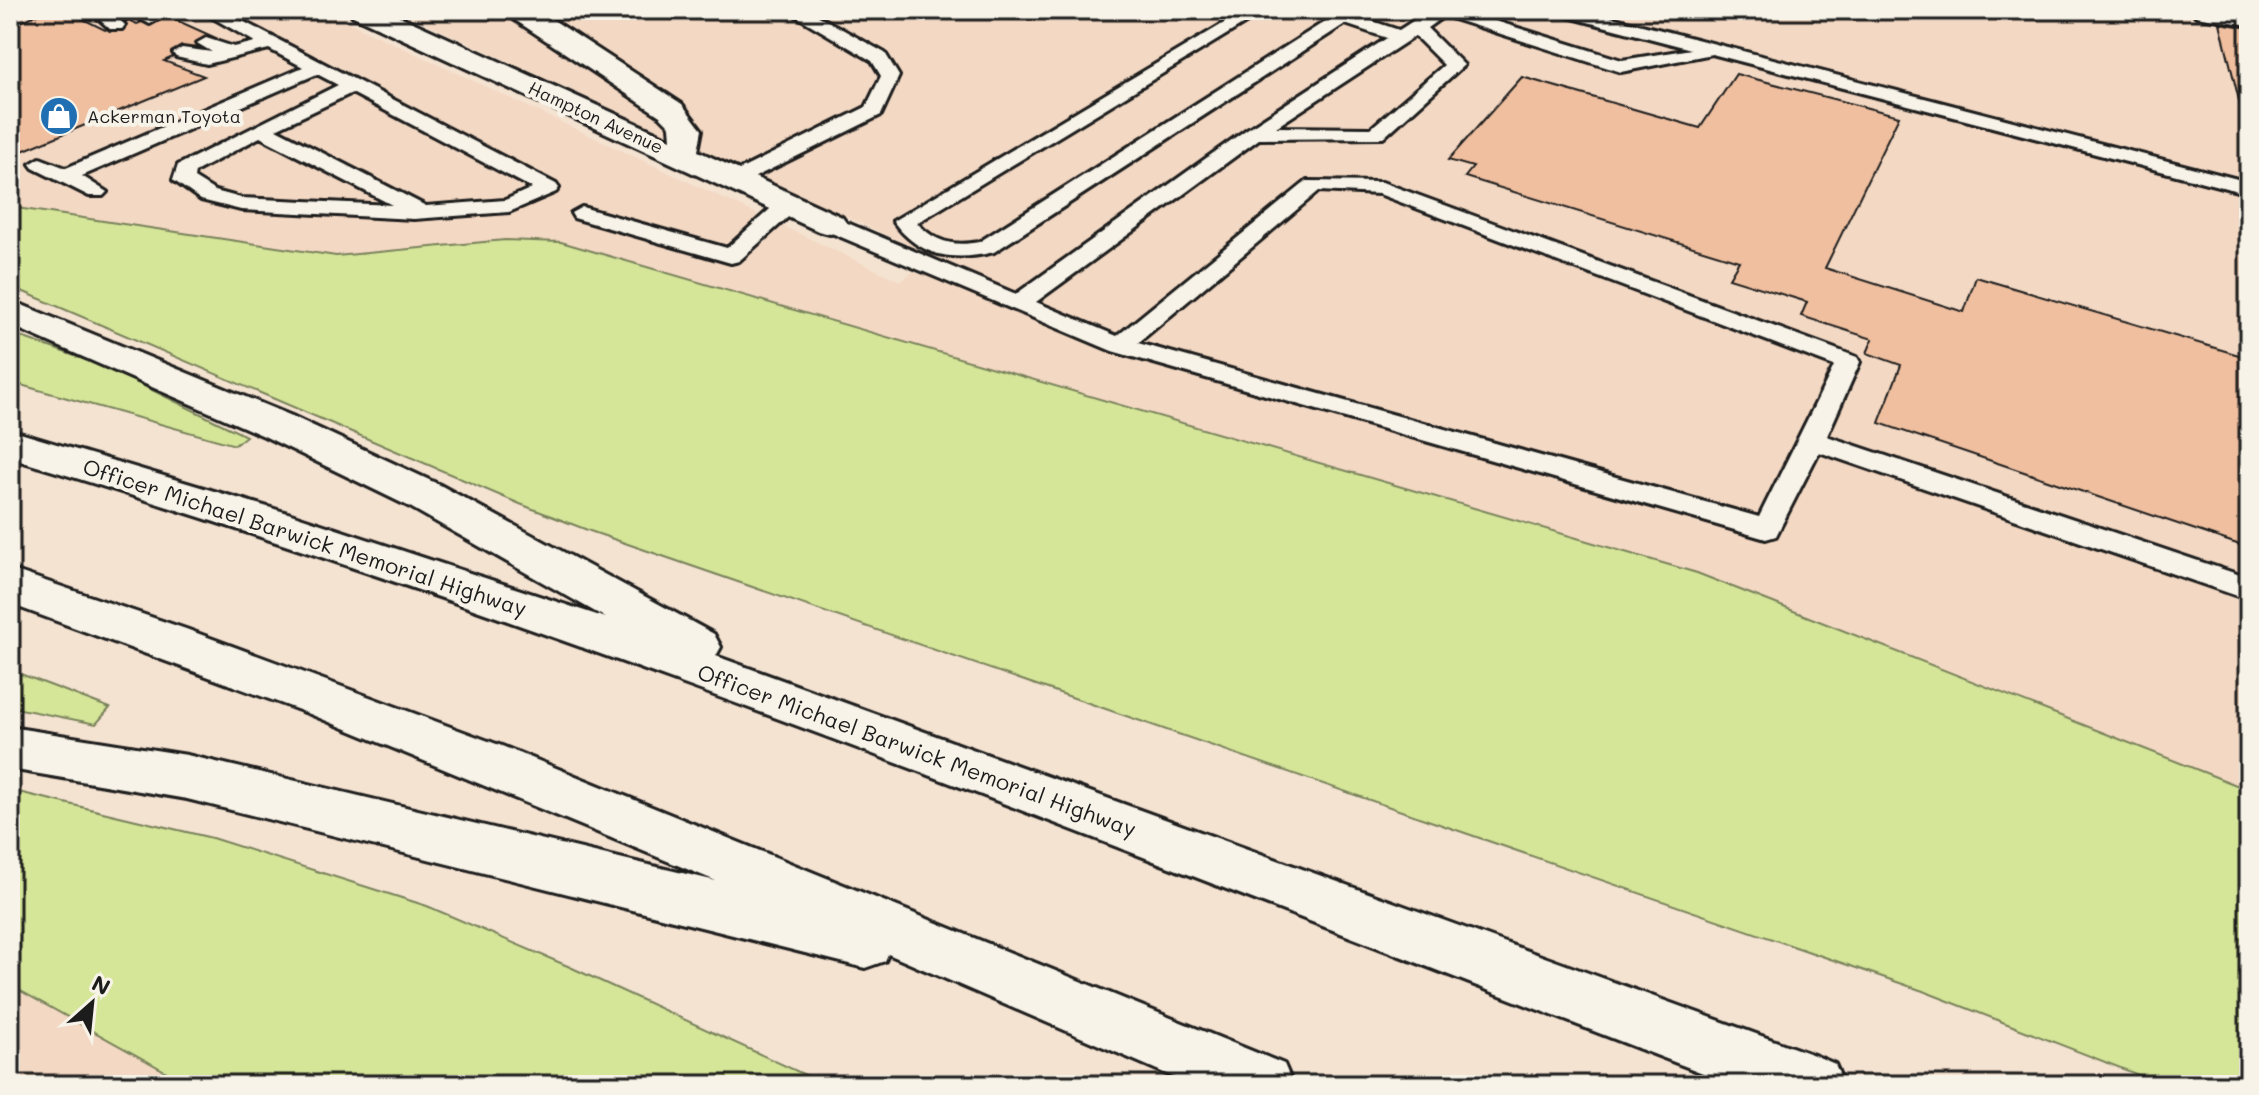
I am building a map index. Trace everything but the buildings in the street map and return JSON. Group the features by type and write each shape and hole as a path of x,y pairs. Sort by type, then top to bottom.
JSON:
{"main road":[{"name":"Hampton Avenue","path":"363,10 830,224"},
{"path":"519,10 671,110 686,124 688,138 680,156"},
{"path":"2206,10 2249,17"},
{"path":"10,311 278,426 425,496 815,711"},
{"name":"Officer Michael Barwick Memorial Highway","path":"10,444 285,525 509,601 815,711 1814,1085"},
{"path":"10,586 292,686 496,766 1263,1085"},
{"path":"10,748 187,777 996,973"}],"lane":[{"path":"10,14 18,10"},
{"path":"98,10 116,25"},
{"path":"132,10 150,19"},
{"path":"208,10 549,188 509,206 423,213 241,204 208,196 183,180 185,169 260,129 352,86"},
{"path":"734,180 874,111 890,76 879,57 795,10"},
{"path":"1258,10 904,221 917,238 948,252 986,247 1349,14"},
{"path":"1254,133 1376,134 1455,65 1409,32 1349,14 1321,10"},
{"path":"1019,303 1254,133 1442,10 1621,66 1716,50"},
{"path":"1563,10 2249,188"},
{"path":"206,43 233,53"},
{"path":"182,53 207,58 270,43"},
{"path":"66,175 316,68"},
{"path":"260,129 423,213"},
{"path":"40,164 96,192"},
{"path":"830,224 1120,346 1766,529 1848,362 1382,188 1314,185 1120,346"},
{"path":"582,213 731,256 788,205"},
{"path":"1812,440 2249,589"}],"shaded area":[{"path":"10,10 322,10 900,281 934,257 397,10 2249,10 2249,790 1697,573 561,242 505,240 336,256 10,207"},
{"path":"10,985 190,1085 10,1085"}],"green space":[{"path":"10,207 336,256 505,240 561,242 1697,573 2249,790 2249,1085 2164,1085 1923,991 590,531 520,504 10,286"},
{"path":"10,333 103,366 246,436 235,445 10,382"},
{"path":"10,670 110,708 96,724 10,707"},
{"path":"10,790 212,838 427,906 570,967 827,1085 190,1085 10,985"}],"place":[{"name":"Ackerman Toyota","path":"59,116"}]}
